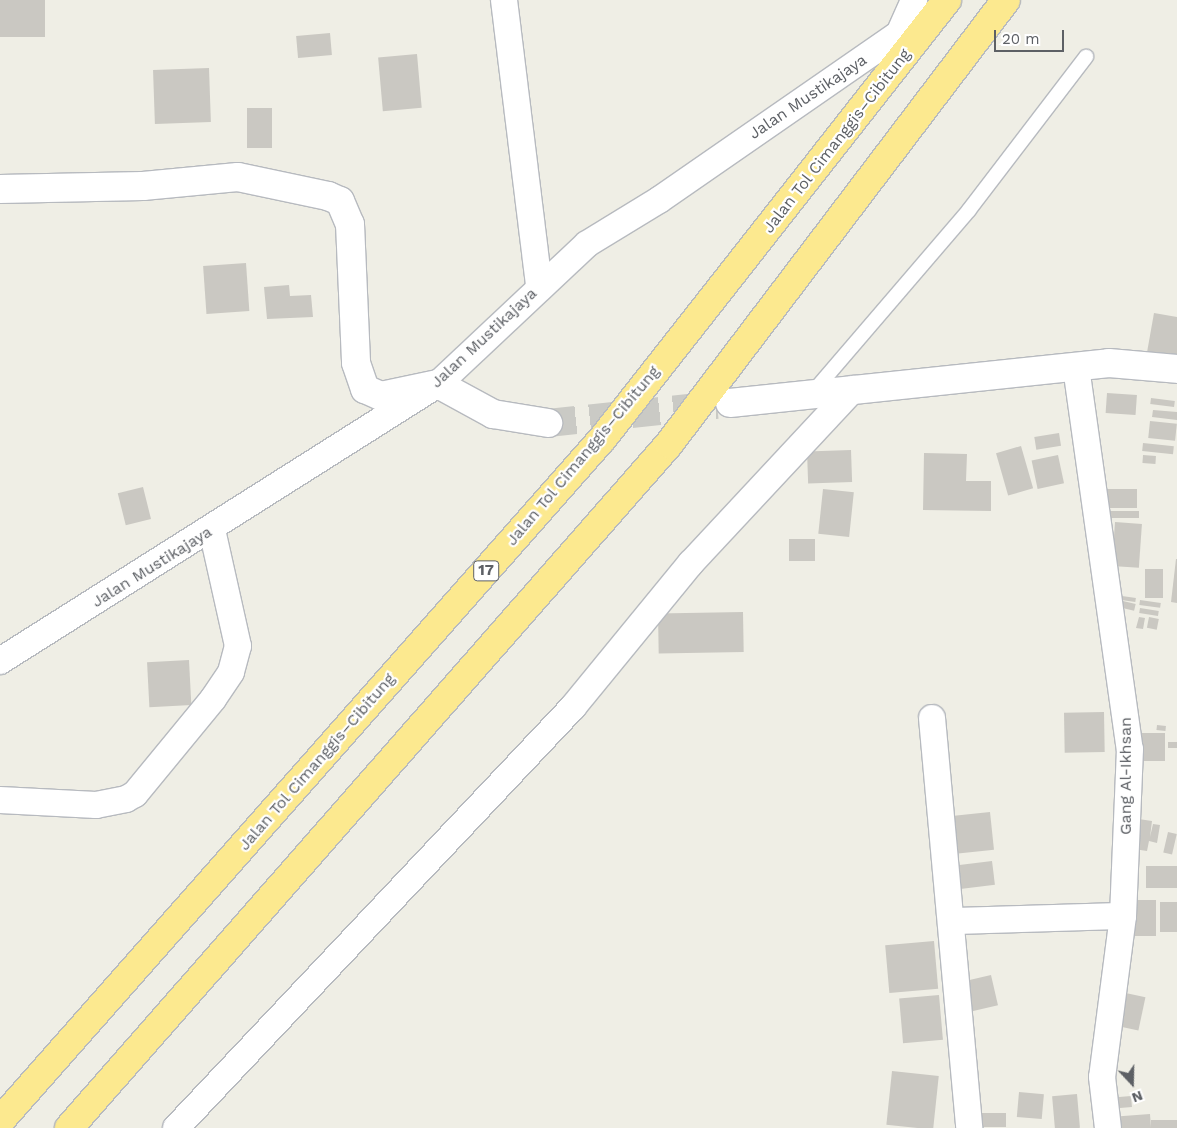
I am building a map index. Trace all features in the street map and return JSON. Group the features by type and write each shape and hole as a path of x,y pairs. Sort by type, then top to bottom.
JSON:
{"highway":[{"name":"Jalan Tol Cimanggis–Cibitung","path":"0,1121 603,438 948,0"},
{"path":"69,1128 669,444 1006,0"}],"street":[{"path":"504,0 539,286"},
{"name":"Jalan Mustikajaya","path":"0,661 212,530 438,384 539,286 587,244 659,200 900,34 914,0"},
{"path":"0,189 143,186 238,178 328,196 340,201 350,224 356,363 365,389 381,396 438,384 493,414 548,423"},
{"path":"730,403 814,391 853,389 1109,363 1177,369"},
{"name":"Gang Al-Ikhsan","path":"1076,367 1127,712 1123,916 1102,1077 1108,1128"},
{"path":"191,1122 573,707 680,576 853,389"},
{"path":"0,800 96,804 126,799 135,794 213,699 231,672 238,646 212,530"},
{"path":"932,718 970,1128"},
{"path":"952,921 1123,916"}],"lane":[{"path":"814,391 969,210 1086,57"}],"building":[{"path":"0,0 45,0 45,37 0,37"},
{"path":"330,33 332,55 298,58 296,36"},
{"path":"417,54 422,108 383,111 378,57"},
{"path":"209,68 211,122 155,124 153,70"},
{"path":"247,108 272,108 272,148 247,148"},
{"path":"246,263 249,311 206,314 203,266"},
{"path":"289,285 290,296 311,295 313,317 267,319 264,287"},
{"path":"1154,313 1177,317 1177,363 1146,358"},
{"path":"1107,393 1137,395 1136,415 1106,413"},
{"path":"1151,398 1175,401 1174,407 1150,404"},
{"path":"1153,410 1177,412 1177,420 1152,417"},
{"path":"1150,421 1177,424 1175,441 1148,438"},
{"path":"1059,433 1061,446 1036,450 1034,437"},
{"path":"1143,443 1174,446 1173,454 1142,451"},
{"path":"1021,446 1033,488 1008,495 996,453"},
{"path":"851,450 852,482 808,484 807,452"},
{"path":"924,453 967,454 966,481 991,481 991,511 923,510"},
{"path":"1058,455 1064,483 1038,489 1032,461"},
{"path":"1143,455 1156,456 1155,464 1142,463"},
{"path":"143,487 151,519 126,525 118,493"},
{"path":"823,489 854,492 849,537 818,534"},
{"path":"1099,489 1137,489 1137,508 1099,508"},
{"path":"1099,511 1139,511 1139,518 1099,518"},
{"path":"1115,522 1142,524 1139,568 1112,566"},
{"path":"789,539 815,539 815,561 789,561"},
{"path":"1177,559 1177,603 1171,602"},
{"path":"1145,569 1163,569 1163,598 1145,598"},
{"path":"1122,596 1136,598 1135,602 1121,600"},
{"path":"1140,600 1161,603 1160,608 1139,605"},
{"path":"1123,601 1136,604 1134,611 1121,608"},
{"path":"1140,608 1159,611 1158,616 1139,613"},
{"path":"743,612 744,652 659,653 658,613"},
{"path":"1139,617 1145,618 1143,629 1136,628"},
{"path":"1149,617 1159,619 1157,630 1147,628"},
{"path":"189,660 191,705 149,707 147,662"},
{"path":"1104,712 1105,752 1065,753 1064,713"},
{"path":"1157,725 1166,726 1165,731 1156,730"},
{"path":"1139,733 1165,733 1165,761 1139,761"},
{"path":"1168,742 1177,742 1177,748 1168,748"},
{"path":"990,812 994,850 958,854 954,816"},
{"path":"1132,818 1152,821 1150,837 1153,824 1160,825 1157,843 1149,841 1147,851 1127,848"},
{"path":"1168,832 1177,834 1172,854 1163,852"},
{"path":"992,861 995,885 954,890 951,866"},
{"path":"1146,866 1177,866 1177,888 1146,888"},
{"path":"1131,900 1156,900 1156,936 1131,936"},
{"path":"1160,902 1177,902 1177,932 1160,932"},
{"path":"934,941 938,989 889,993 885,945"},
{"path":"991,975 998,1005 967,1012 960,982"},
{"path":"1121,992 1145,997 1138,1030 1114,1025"},
{"path":"939,995 943,1040 903,1043 899,998"},
{"path":"892,1071 939,1076 933,1128 886,1125"},
{"path":"1019,1092 1044,1094 1042,1119 1017,1117"},
{"path":"1077,1094 1080,1128 1055,1128 1052,1096"},
{"path":"1131,1096 1132,1107 1111,1109 1110,1098"},
{"path":"979,1113 1006,1113 1006,1127 979,1127"},
{"path":"1150,1114 1151,1128 1111,1128 1110,1117"},
{"path":"1151,1120 1177,1120 1177,1128 1151,1128"}],"tunnel":[{"path":"548,423 717,405"}]}
